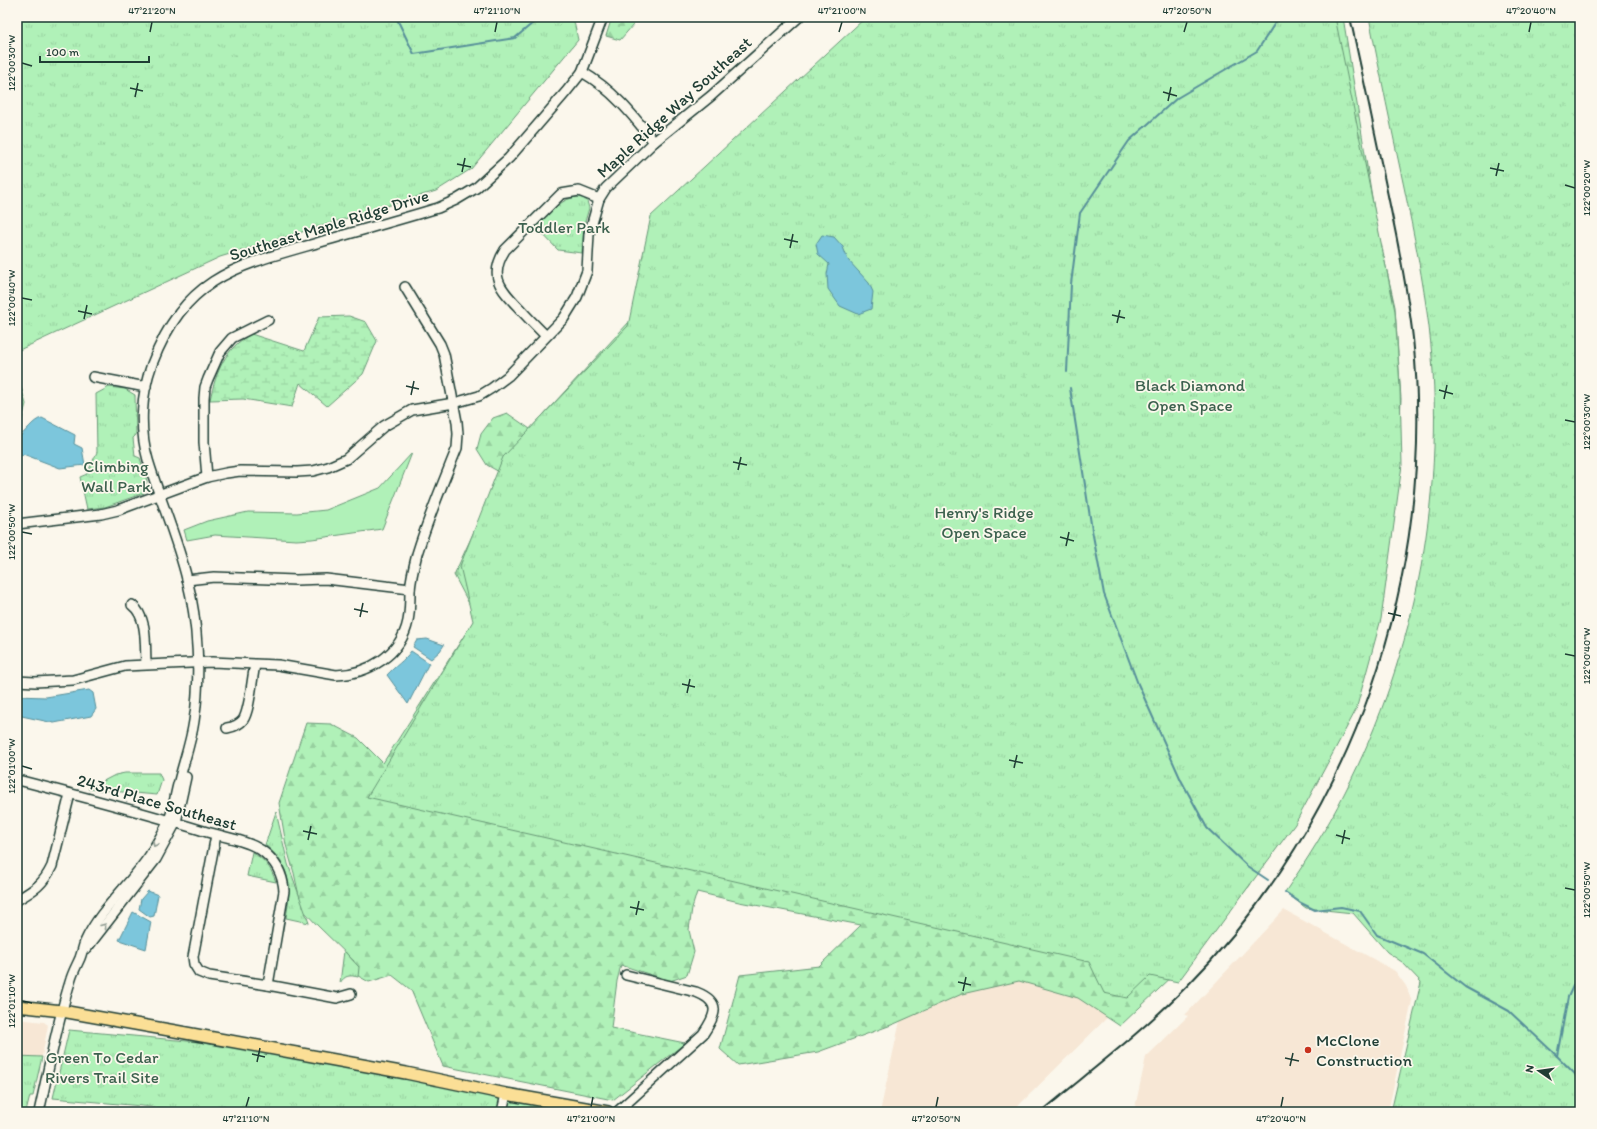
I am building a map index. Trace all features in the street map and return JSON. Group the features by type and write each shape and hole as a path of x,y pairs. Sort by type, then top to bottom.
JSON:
{"main road":[{"path":"17,1006 62,1011 406,1073 506,1094 608,1112"}],"street":[{"name":"Southeast Maple Ridge Drive","path":"39,1112 62,1011 70,981 80,957 84,942 96,924 149,856 172,821 195,719 197,662 195,622 187,580 161,494 148,458 144,436 143,402 146,387 150,372 166,332 185,306 199,291 229,271 262,259 438,208 456,200 476,188 509,158 582,72 603,17"},
{"name":"Maple Ridge Way Southeast","path":"17,524 101,514 118,510 207,477 240,471 297,472 313,471 328,467 346,459 384,426 412,410 454,403 479,396 492,388 508,376 564,318 578,297 587,271 589,234 599,199 606,188 654,142 711,96 799,17"},
{"path":"582,72 608,89 633,115 654,142"},
{"path":"545,336 501,289 498,276 500,258 505,250 561,194 579,191 599,199"},
{"path":"17,681 35,682 73,680 125,666 197,662 278,665 336,675 369,669 388,656 403,634 408,622 410,589 414,564 421,541 457,448 458,434 447,366 440,344 405,287"},
{"path":"207,477 204,442 204,405 205,387 208,379 220,352 232,338 268,320"},
{"path":"93,377 146,387"},
{"path":"187,580 214,577 296,580 326,579 410,589"},
{"path":"132,605 140,613 146,664"},
{"path":"227,728 238,724 246,714 255,664"},
{"name":"243rd Place Southeast","path":"17,781 22,781 172,821 249,844 259,849 272,860 280,871 284,884 284,898 268,985"},
{"path":"17,900 36,889 47,876 52,866 70,794"},
{"path":"216,834 193,957 199,972 209,976 337,998 351,994"},
{"path":"617,1112 703,1034 713,1020 714,1010 713,1002 701,994 626,975"},
{"path":"502,1112 506,1094"}],"shaded area":[{"path":"1284,910 1395,971 1406,986 1412,1001 1388,1112 1134,1112 1146,1057 1188,1016 1185,1015"},
{"path":"918,939 1127,998 1012,1112 880,1112"},
{"path":"17,1019 44,1022 48,1025 42,1057 17,1056"}],"green space":[{"path":"17,17 573,17 578,40 471,169 436,191 220,257 17,351"},
{"path":"612,17 640,17 620,40 606,36"},
{"name":"Henry's Ridge Open Space","path":"866,17 956,17 1082,366 1340,17 1343,17 1376,222 1395,307 1401,399 1397,485 1203,851 1251,884 1178,971 1120,1026 1078,998 1019,981 962,994 894,1024 818,1052 738,1065 720,1049 740,975 819,966 861,925 739,902 697,892 692,908 689,930 694,952 687,975 670,981 621,965 617,981 611,1028 685,1043 613,1100 443,1066 411,990 392,975 369,982 351,972 354,961 302,909 286,845 279,803 306,723 331,724 358,738 383,763 476,617 454,575 501,473 487,465 477,449 481,434 493,418 507,413 530,429 630,321 726,157"},
{"name":"Henry's Ridge Open Space","path":"866,17 1335,17 1395,311 1400,387 1402,465 1381,619 1356,710 1295,824 1178,982 1150,976 1127,998 1104,993 1089,962 367,797 473,621 460,566 503,457 628,326 651,216"},
{"path":"1369,17 1580,17 1580,1112 1391,1112 1421,982 1402,962 1387,952 1353,913 1306,908 1285,892 1316,844 1344,794 1369,740 1391,683 1408,626 1421,567 1430,507 1434,447 1434,387 1429,327 1415,240"},
{"name":"Toddler Park","path":"571,198 583,198 587,201 589,208 584,225 582,253 558,250 536,227 559,204"},
{"path":"349,316 366,322 377,341 363,374 327,406 300,383 292,407 243,399 210,400 215,380 223,362 234,346 251,334 304,351 319,317"},
{"path":"17,374 26,404 21,423 17,425"},
{"name":"Climbing Wall Park","path":"109,387 125,389 135,395 136,435 133,438 135,456 140,458 147,481 144,493 105,507 87,509 80,477 87,474 97,452 96,394"},
{"path":"412,453 382,529 296,540 215,535 187,540 184,530 207,521 248,512 297,513 326,510 380,488"},
{"path":"125,773 159,773 162,780 157,795 88,789 115,775"},
{"path":"276,812 288,864 309,923 286,918 289,897 288,878 280,861 265,845"},
{"path":"252,852 267,864 276,882 247,876"},
{"path":"344,951 359,967 358,977 348,976 340,983"},
{"name":"Green To Cedar Rivers Trail Site","path":"69,1030 198,1042 299,1057 601,1112 207,1112 53,1098"},
{"name":"Green To Cedar Rivers Trail Site","path":"17,1056 42,1057 33,1096 30,1096 26,1112 17,1112"}],"water":[{"path":"822,235 834,237 843,247 848,260 869,283 873,292 871,309 858,314 840,306 828,289 827,274 829,264 818,254 816,244"},
{"path":"42,418 75,435 74,444 82,448 85,465 60,468 23,454 17,458 17,438 35,421"},
{"path":"427,639 444,645 431,659 413,647 417,640"},
{"path":"411,651 429,663 408,704 387,675"},
{"path":"89,690 93,693 96,709 91,716 54,723 17,715 17,696 46,697"},
{"path":"148,891 158,895 154,916 150,917 139,909 141,899"},
{"path":"133,912 151,922 146,949 119,940"}],"waterway":[{"path":"396,17 414,54 515,38 540,17"},
{"path":"1067,372 1071,284 1080,213 1129,141 1177,98 1257,51 1279,17"},
{"path":"1070,388 1092,530 1104,594 1138,684 1181,780 1207,828 1247,866 1268,880"},
{"path":"1285,892 1301,903 1315,910 1341,907 1360,911 1377,935 1423,954 1465,987 1509,1011 1580,1079"},
{"path":"1557,1056 1568,997 1580,971"}],"railway":[{"path":"1041,1112 1133,1036 1169,1004 1245,921 1295,848 1338,770 1372,688 1396,603 1412,515 1417,427 1413,338 1398,242 1350,17"}],"place":[{"name":"McClone Construction","path":"1308,1050"}],"park label":[{"name":"Black Diamond Open Space","path":"1190,395"}]}
